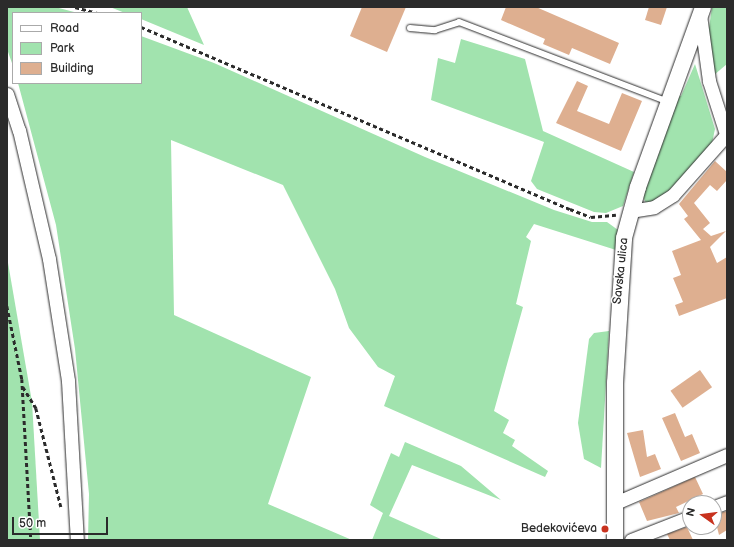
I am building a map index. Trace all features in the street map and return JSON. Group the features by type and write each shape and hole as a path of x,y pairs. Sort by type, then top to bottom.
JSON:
{"street":[{"name":"Savska ulica","path":"615,540 613,504 617,309 623,245 630,212 701,11"},
{"path":"630,212 654,207 674,195 726,136 709,81 701,11"},
{"path":"7,94 19,130 50,267 68,381 76,540"},
{"path":"613,504 727,455"},
{"path":"631,540 682,520"}],"lane":[{"path":"410,28 435,30 459,22 669,102"}],"path":[{"path":"75,7 94,12"},
{"path":"142,27 591,217 630,212"},
{"path":"7,306 22,387 31,540"},
{"path":"22,387 38,414 63,515"}],"green space":[{"path":"7,7 55,7 74,12 12,12 12,63 7,49"},
{"path":"110,7 187,7 204,45 142,19 142,12 122,12"},
{"path":"712,7 727,7 727,64 714,75 708,35"},
{"path":"142,36 214,63 425,157 554,210 592,222 607,222 618,230 616,250 534,224 526,237 531,241 516,304 523,307 494,411 509,420 503,433 515,440 512,446 548,471 545,477 384,406 395,376 378,367 349,328 335,289 283,185 171,140 174,315 311,377 268,504 352,540 88,540 89,494 75,349 56,225 18,84 142,84"},
{"path":"461,39 525,59 543,131 634,172 623,206 606,213 594,212 537,189 531,181 544,142 431,100 438,58 455,63"},
{"path":"695,64 715,129 711,148 659,200 646,203 643,197 678,95 681,96"},
{"path":"7,257 32,402 40,540 7,540"},
{"path":"609,331 601,468 584,459 578,423 589,339 594,333"},
{"path":"405,442 461,466 501,500 412,465 389,516 443,540 372,540 383,513 370,505 391,453 399,457"}],"building":[{"path":"362,7 406,7 387,52 350,36"},
{"path":"506,7 536,7 619,43 610,64 572,48 569,55 543,44 545,39 501,20"},
{"path":"649,7 667,7 661,25 645,20"},
{"path":"577,81 588,86 577,111 609,124 622,93 642,101 621,151 556,123"},
{"path":"715,161 727,172 727,180 717,191 710,185 694,203 710,223 703,229 711,236 726,231 710,247 717,263 727,257 727,298 679,316 675,305 683,302 673,278 681,275 672,251 701,240 684,219 688,216 679,204"},
{"path":"700,370 712,387 683,408 671,391"},
{"path":"675,413 685,437 692,434 700,453 681,461 662,418"},
{"path":"643,430 647,457 655,454 661,469 640,477 627,433"},
{"path":"695,477 703,494 682,495 682,504 676,507 679,513 647,521 639,502"},
{"path":"727,511 727,530 722,533 722,513"},
{"path":"682,529 682,535 691,535 693,540 670,540 667,534"}],"place":[{"name":"Bedekovićeva","path":"605,529"}]}
